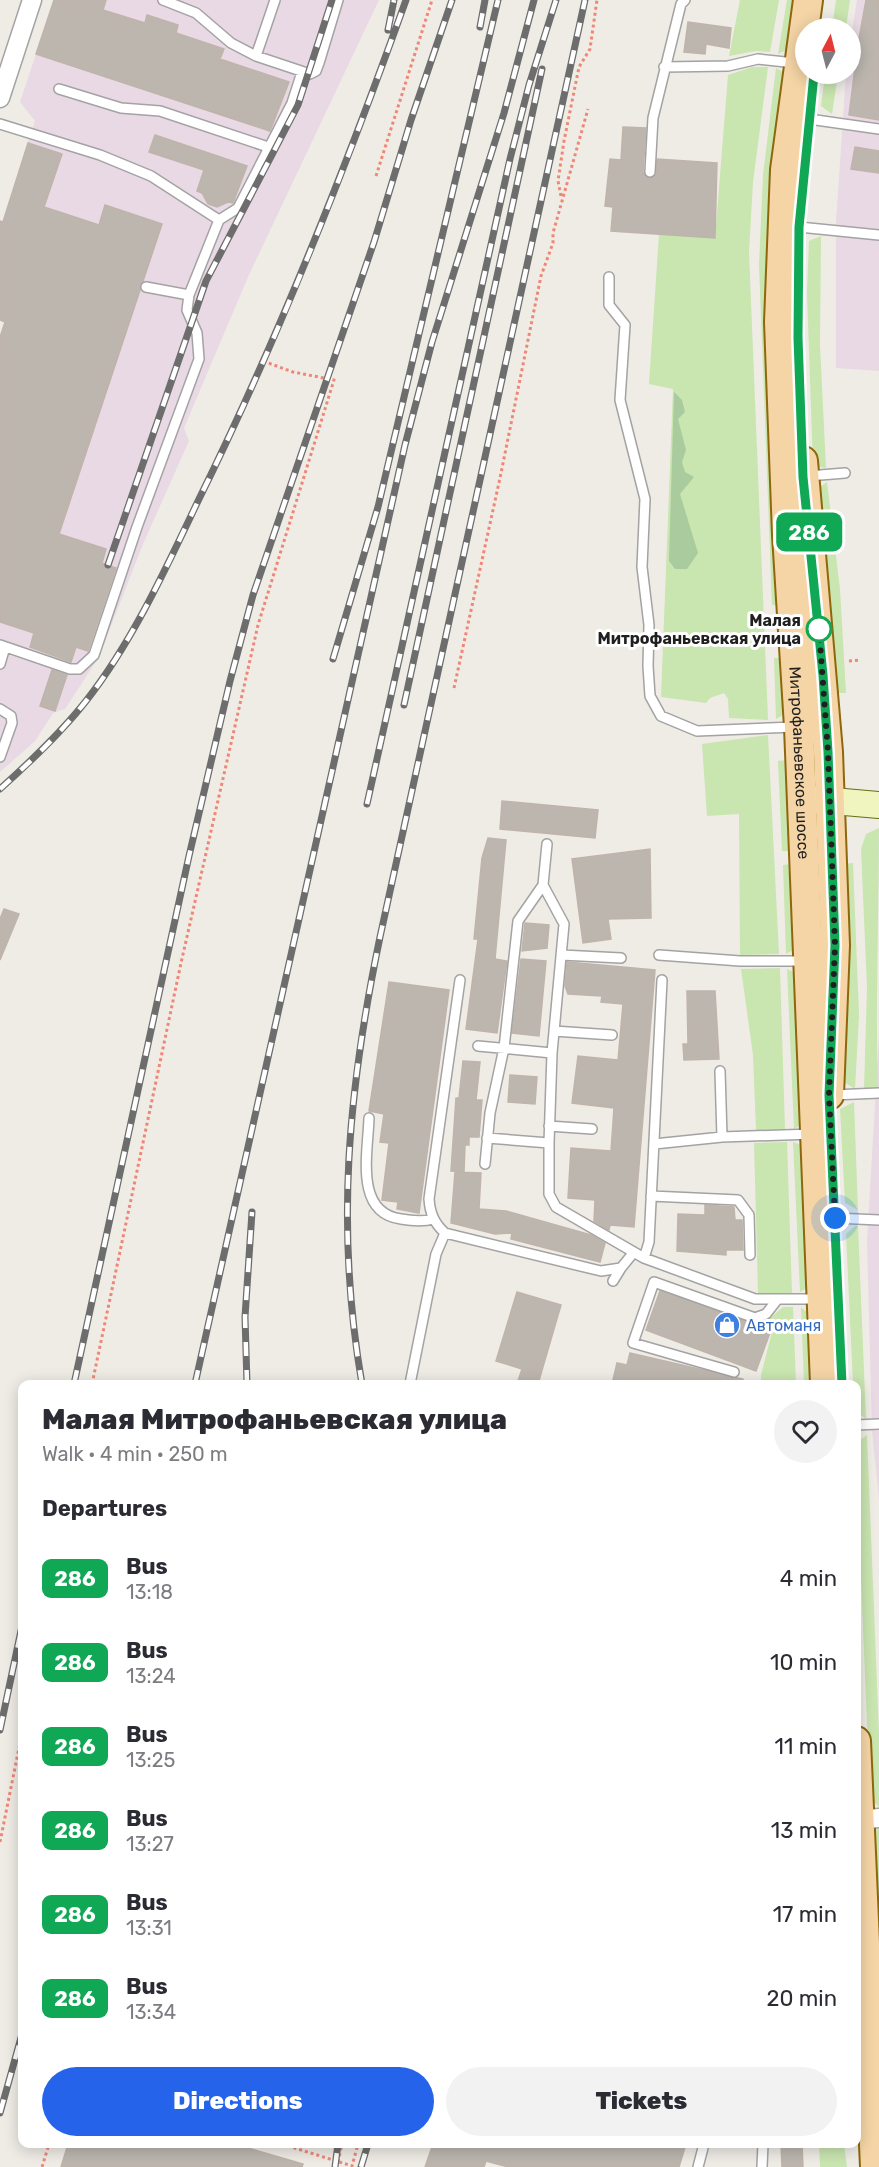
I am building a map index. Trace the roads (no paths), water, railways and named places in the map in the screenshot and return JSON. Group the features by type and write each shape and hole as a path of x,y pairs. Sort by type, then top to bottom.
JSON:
{"main road":[{"name":"Митрофаньевское шоссе","path":"807,18 808,0"},
{"path":"823,18 826,0"},
{"name":"Митрофаньевское шоссе","path":"804,84 782,215 779,321 786,524 799,727 813,1134 825,1380"},
{"name":"Митрофаньевское шоссе","path":"807,84 809,119 799,227 798,338 803,477 823,675 830,800 835,945 829,1095 842,1380"},
{"path":"861,1784 865,1819 873,1986 875,2167"},
{"path":"857,2148 858,2167"}],"street":[{"path":"0,98 32,0"},
{"path":"801,798 879,804"}],"lane":[{"path":"163,0 196,13 231,43 256,56 310,74 316,71 338,0"},
{"path":"256,56 275,0"},
{"path":"650,172 653,118 681,4 685,0"},
{"path":"664,67 729,66 758,59 795,67"},
{"path":"0,664 3,646 70,669 79,669 94,655 136,526 199,359 197,333 188,310 189,295 219,220 238,208 292,103 302,72"},
{"path":"59,89 121,108 160,111 270,148"},
{"path":"809,119 879,129"},
{"path":"0,124 100,155 151,176 219,220"},
{"path":"799,227 879,235"},
{"path":"609,277 609,305 625,325 620,400 645,499 642,567 649,625 650,696 661,716 697,731 799,727"},
{"path":"146,287 189,295"},
{"path":"803,477 845,473"},
{"path":"0,708 11,716 12,723 0,757"},
{"path":"484,1164 490,1113 504,1048 518,921 543,885 547,844"},
{"path":"543,885 564,924 552,1053 549,1126 549,1194 556,1207 644,1258 755,1299 821,1299"},
{"path":"561,954 621,958"},
{"path":"659,955 740,962 807,961"},
{"path":"460,980 429,1199 434,1219 445,1233 601,1271 621,1268"},
{"path":"644,1258 649,1242 662,980"},
{"path":"554,1031 612,1035"},
{"path":"478,1046 552,1053"},
{"path":"720,1071 722,1137"},
{"path":"829,1095 879,1093"},
{"path":"369,1118 367,1184 369,1198 384,1214 395,1218 424,1222 434,1219"},
{"path":"549,1126 592,1130"},
{"path":"654,1144 722,1137 813,1134"},
{"path":"487,1138 549,1143"},
{"path":"651,1196 738,1200 748,1215 750,1255"},
{"path":"835,1218 879,1220"},
{"path":"411,1380 436,1254 445,1233"},
{"path":"613,1281 634,1252"},
{"path":"734,1372 633,1343 654,1282 755,1318 771,1311 777,1300"},
{"path":"861,1425 879,1424"},
{"path":"698,2167 703,2148"},
{"path":"762,2167 763,2148"}],"railway":[{"path":"108,565 206,281 298,105 332,0"},
{"path":"388,30 394,0"},
{"path":"0,789 56,736 86,701 119,654 161,577 257,377 284,315 335,190 406,0"},
{"path":"75,1380 189,856 230,681 253,595 374,242 411,120 452,0"},
{"path":"480,27 485,0"},
{"path":"333,659 378,507 498,0"},
{"path":"196,1380 405,445 432,342 504,113 534,0"},
{"path":"367,804 510,159 529,85 556,0"},
{"path":"361,1380 349,1270 347,1215 353,1105 369,994 585,0"},
{"path":"404,705 542,69"},
{"path":"247,1380 245,1317 252,1212"},
{"path":"0,1730 18,1645"},
{"path":"0,2113 18,2048"},
{"path":"335,2167 337,2148"},
{"path":"361,2167 367,2148"}],"place":[{"name":"Малая Митрофаньевская улица","path":"819,629"},
{"name":"Автоманя","path":"727,1325"}]}
